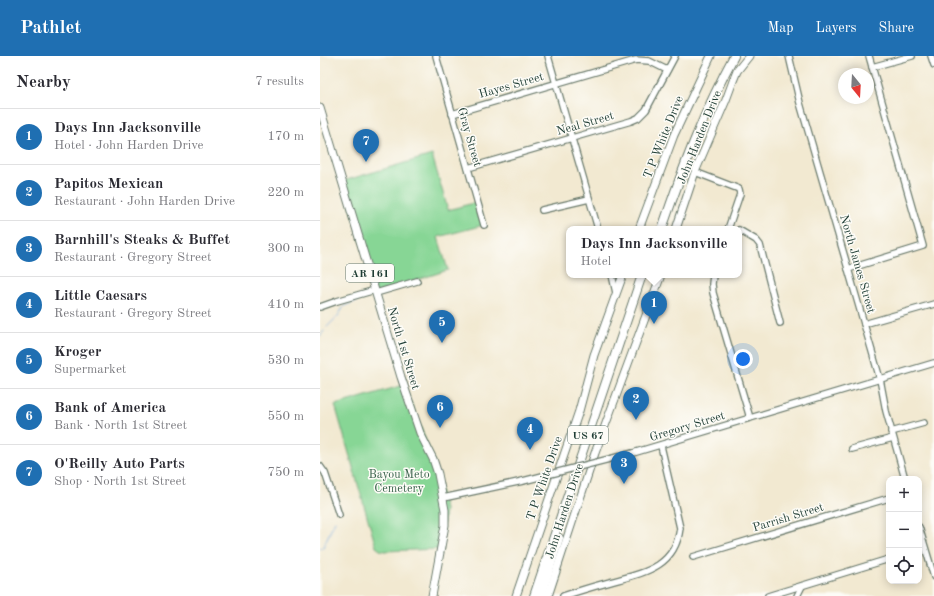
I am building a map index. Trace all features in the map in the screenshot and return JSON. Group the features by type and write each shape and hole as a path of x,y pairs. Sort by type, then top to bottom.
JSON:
{"highway":[{"path":"659,226 685,151 704,107 730,56"},
{"path":"663,226 697,133 734,56"},
{"name":"US 67","path":"534,596 641,278"},
{"name":"US 67","path":"543,594 562,528 645,278"}],"main road":[{"name":"T P White Drive","path":"640,226 674,135 711,56"},
{"name":"John Harden Drive","path":"677,226 695,172 733,81 749,56"},
{"name":"North 1st Street","path":"320,108 400,375 420,433 436,465 445,510 445,524 432,596"},
{"name":"T P White Drive","path":"516,596 579,411 594,355 622,278"},
{"name":"John Harden Drive","path":"543,594 660,278"}],"street":[{"path":"436,57 444,56"},
{"path":"548,56 597,226"},
{"name":"Neal Street","path":"468,168 638,118 649,105 675,56"},
{"name":"North James Street","path":"789,56 800,102 880,379 882,398 904,476"},
{"path":"848,269 923,246 868,56"},
{"path":"872,67 912,56"},
{"path":"931,56 934,65"},
{"name":"Gray Street","path":"436,57 484,225"},
{"name":"Hayes Street","path":"452,114 636,60 649,61 667,70"},
{"path":"695,172 740,191 730,226"},
{"path":"542,210 589,199"},
{"path":"742,232 756,240 760,245 780,323"},
{"path":"613,278 616,293"},
{"path":"713,278 713,293 750,418"},
{"path":"320,307 337,301 417,280"},
{"path":"864,324 934,304"},
{"name":"Gregory Street","path":"443,498 523,481 661,446 934,363"},
{"path":"852,449 924,423"},
{"path":"563,596 648,571 662,563 675,548 680,528 661,446"},
{"path":"320,466 325,473 339,515"},
{"name":"Parrish Street","path":"693,557 886,499"},
{"path":"922,549 934,577"},
{"path":"768,596 886,560"},
{"path":"797,596 802,586"}],"green space":[{"path":"432,155 448,210 477,202 484,225 438,237 448,270 376,293 343,181"},
{"name":"Bayou Meto Cemetery","path":"404,385 433,459 445,510 441,549 384,551 376,547 335,405"}],"waterway":[{"path":"327,327 338,316 344,306 364,298"},
{"path":"320,336 324,331"},
{"path":"320,548 323,547 335,521"}],"place":[{"name":"O'Reilly Auto Parts","path":"366,162"},
{"name":"Days Inn Jacksonville","path":"654,324"},
{"name":"Kroger","path":"442,343"},
{"name":"Papitos Mexican","path":"636,420"},
{"name":"Bank of America","path":"440,428"},
{"name":"Little Caesars","path":"530,450"},
{"name":"Barnhill's Steaks & Buffet","path":"624,484"}]}
